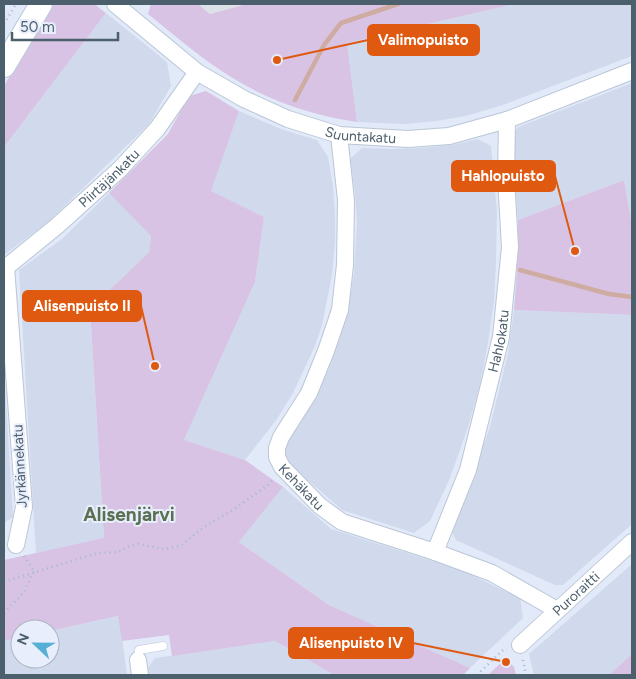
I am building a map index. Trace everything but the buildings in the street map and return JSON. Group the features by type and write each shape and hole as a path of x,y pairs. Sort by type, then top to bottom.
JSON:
{"street":[{"path":"4,66 41,4"},
{"name":"Suuntakatu","path":"123,6 197,72 244,99 288,119 339,135 416,139 448,136 507,120 632,71"},
{"name":"Piirtäjänkatu","path":"5,268 57,226 120,169 157,129 197,72"},
{"name":"Hahlokatu","path":"435,552 468,470 501,337 510,247 506,178 507,120"},
{"name":"Kehäkatu","path":"339,135 346,200 345,265 340,310 326,352 308,394 281,437 277,448 277,457 282,468 320,506 342,522 435,552 492,573 557,610"},
{"name":"Jyrkännekatu","path":"5,268 24,506 16,545"},
{"name":"Puroraitti","path":"520,645 632,542"}],"lane":[{"path":"139,668 139,650 163,646"}],"path":[{"path":"4,24 16,4"},
{"path":"4,582 34,571 97,553 119,552 127,547 138,544 164,549 180,546 204,527 233,510 268,485 282,468"},
{"path":"4,613 24,592 34,571"},
{"path":"476,675 503,650 520,645"}],"shaded area":[{"path":"52,4 94,4 106,13 4,147 4,86"},
{"path":"151,4 198,4 210,14 247,4 514,4 347,43 357,122 324,116 292,106 246,86 210,63 148,14"},
{"path":"198,4 247,4 210,14"},
{"path":"514,4 632,4 632,56 503,105 466,116 406,124 357,122 347,43"},
{"path":"106,13 167,62 171,86 149,124 48,222 4,255 4,147"},
{"path":"632,83 632,226 624,180 518,220 511,138 518,127"},
{"path":"206,91 239,111 211,191 264,217 255,282 184,440 245,460 283,487 239,542 329,605 470,668 463,675 334,675 275,641 172,656 169,635 122,641 118,616 60,629 60,619 10,619 10,640 4,641 4,560 104,538 90,309 149,252 151,236 109,193 168,134 189,96"},
{"path":"239,111 281,129 317,140 328,157 335,215 332,275 322,325 315,346 293,393 277,419 245,460 184,440 255,282 264,217 210,191"},
{"path":"478,139 491,146 497,211 494,301 488,343 479,389 450,478 430,521 414,533 342,510 287,462 284,446 317,394 330,366 349,303 354,273 357,222 350,159 362,148 422,148 451,145"},
{"path":"624,180 632,226 632,315 514,310 518,220"},
{"path":"109,193 151,235 149,252 90,309 104,539 36,553 19,270 62,239"},
{"path":"514,310 632,315 632,524 563,585 555,585 456,540 450,529 464,498 490,427 508,353"},
{"path":"4,370 13,517 4,523"},
{"path":"283,487 331,529 461,570 520,598 523,618 470,668 329,605 239,542"},
{"path":"632,564 632,654 609,675 534,675 529,654"},
{"path":"119,616 127,675 4,675 4,641 10,640 10,669 60,669 60,629"},
{"path":"275,641 334,675 149,675 148,668 155,658"},
{"path":"632,654 632,675 609,675"},
{"path":"506,658 514,667 516,675 488,675"}],"waterway":[{"path":"295,100 324,45 341,23 398,4"},
{"path":"520,270 609,294 632,297"}],"place":[{"name":"Valimopuisto","path":"277,60"},
{"name":"Hahlopuisto","path":"575,251"},
{"name":"Alisenpuisto II","path":"155,366"},
{"name":"Alisenpuisto IV","path":"506,662"}],"district":[{"name":"Alisenjärvi","path":"129,514"}]}
